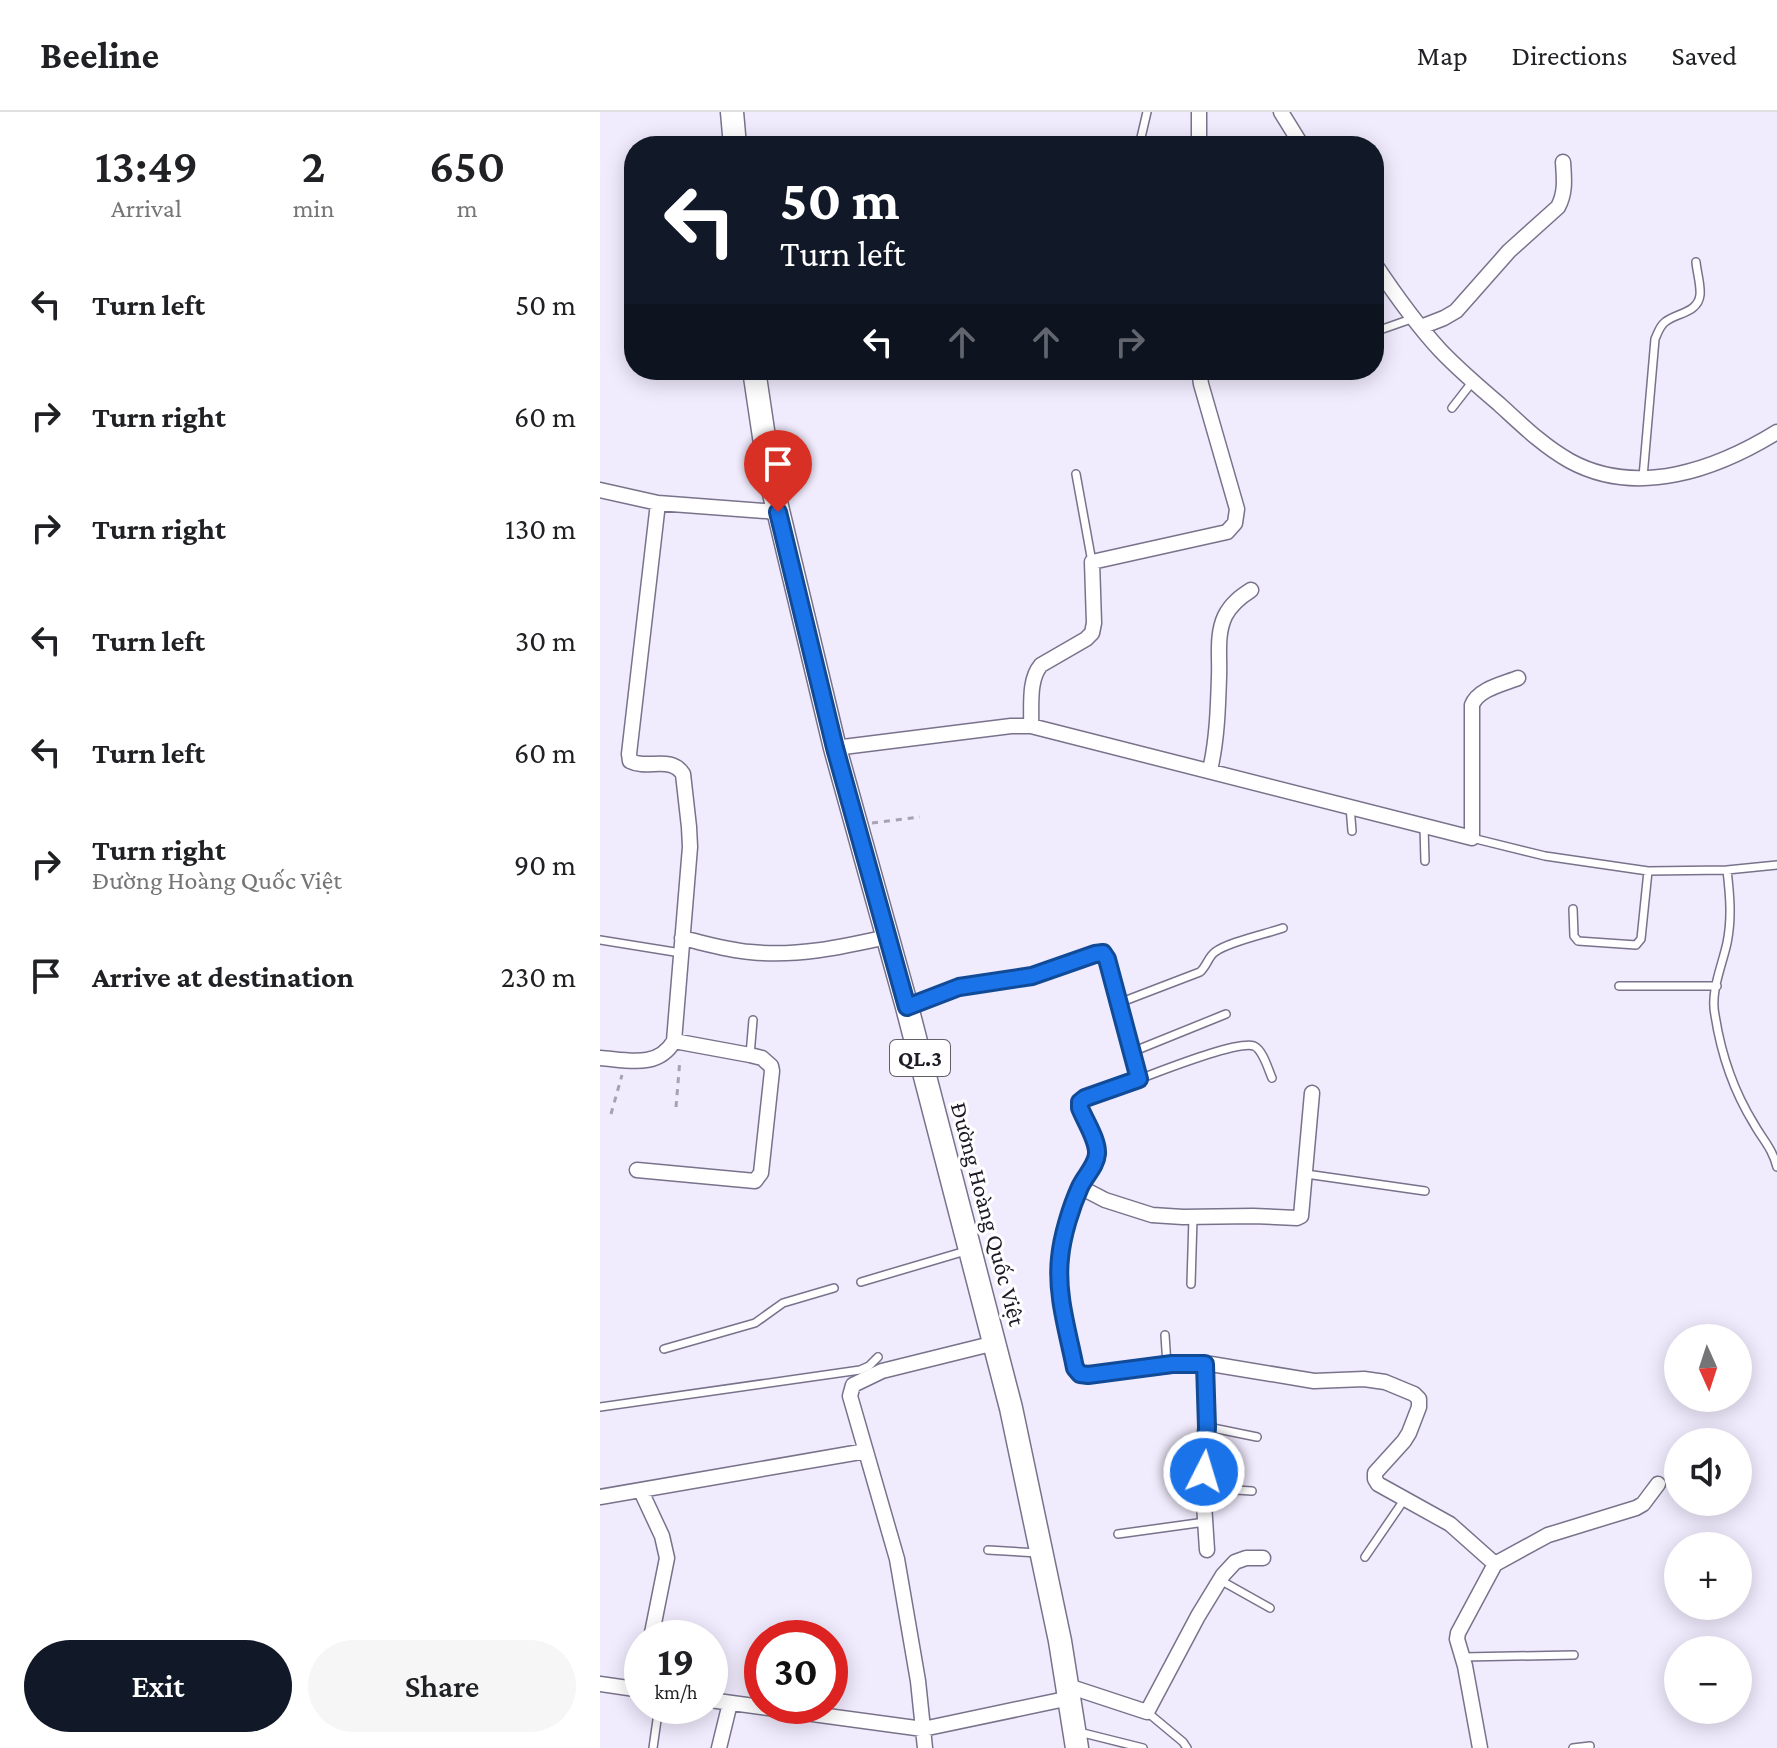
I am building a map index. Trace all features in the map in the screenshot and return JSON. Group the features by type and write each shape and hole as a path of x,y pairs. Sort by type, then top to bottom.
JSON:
{"highway":[{"path":"732,112 734,136"},
{"name":"Đường Hoàng Quốc Việt","path":"755,380 770,477 835,748 907,1007 1011,1408 1042,1553 1076,1739"}],"street":[{"path":"1199,112 1199,136"},
{"path":"1281,112 1296,136"},
{"path":"1418,323 1444,318 1456,311 1509,251 1558,207 1565,185 1563,162"},
{"path":"1384,277 1441,351 1473,381 1544,443 1569,461 1596,473 1671,476 1731,458 1777,432"},
{"path":"1031,726 1035,672 1092,633 1092,562 1227,532 1235,523 1237,509 1200,380"},
{"path":"600,490 658,503 778,512"},
{"path":"600,1058 655,1059 678,1042 681,953 690,847 683,774 679,768 666,763 635,764 630,761 629,754 658,503"},
{"path":"1210,770 1214,750 1221,625 1230,607 1251,590"},
{"path":"835,748 1031,726 1472,838 1472,705 1481,693 1518,678"},
{"path":"682,938 748,952 790,953 832,949 887,937"},
{"path":"907,1007 959,987 1032,976 1103,953 1139,1079 1080,1102 1098,1153 1080,1187 1059,1261 1061,1303 1075,1368 1080,1374 1088,1375 1167,1365 1205,1364 1314,1381 1375,1380 1414,1394 1419,1399 1419,1407 1409,1433 1375,1473 1375,1479 1378,1484 1450,1524 1495,1564"},
{"path":"637,1170 755,1181 761,1173 772,1071 768,1061 678,1042"},
{"path":"1080,1187 1105,1200 1152,1215 1297,1218 1301,1216 1312,1093"},
{"path":"925,1748 918,1681 897,1559 850,1396 853,1385 882,1371 995,1343"},
{"path":"1205,1364 1207,1427 1203,1488 1207,1550"},
{"path":"600,1497 866,1451"},
{"path":"1480,1748 1457,1639 1495,1564 1548,1535 1636,1508 1643,1504 1658,1484"},
{"path":"641,1491 662,1536 667,1558 655,1620"},
{"path":"719,1748 730,1703 923,1729 1069,1692 1147,1712 1220,1580 1235,1562 1246,1558 1263,1558"},
{"path":"600,1684 624,1686"}],"lane":[{"path":"1141,136 1147,112"},
{"path":"1643,477 1655,339 1666,321 1697,304 1700,294 1696,262"},
{"path":"1384,330 1418,323"},
{"path":"1452,408 1473,381"},
{"path":"1076,474 1092,562"},
{"path":"1350,806 1352,831"},
{"path":"1424,825 1425,861"},
{"path":"1472,838 1545,856 1648,871 1727,870 1777,865"},
{"path":"1727,870 1731,907 1714,1011 1727,1070 1753,1124 1773,1151 1777,1167"},
{"path":"1573,909 1574,936 1578,941 1636,945 1641,939 1648,871"},
{"path":"1119,1003 1200,972 1211,954 1221,948 1283,928"},
{"path":"600,940 681,953"},
{"path":"1619,986 1717,986"},
{"path":"1132,1052 1226,1014"},
{"path":"750,1055 753,1020"},
{"path":"1139,1079 1237,1046 1249,1045 1259,1050 1272,1078"},
{"path":"1306,1174 1425,1191"},
{"path":"1191,1284 1193,1217"},
{"path":"861,1282 971,1250"},
{"path":"664,1349 755,1323 783,1303 834,1288"},
{"path":"1165,1335 1167,1365"},
{"path":"600,1407 860,1370 878,1357"},
{"path":"1207,1427 1257,1437"},
{"path":"1203,1488 1252,1491"},
{"path":"1365,1557 1405,1499"},
{"path":"1118,1534 1205,1522"},
{"path":"988,1550 1042,1553"},
{"path":"1220,1580 1270,1608"},
{"path":"1463,1657 1574,1655"},
{"path":"1147,1712 1187,1748"},
{"path":"653,1748 656,1724"},
{"path":"1076,1739 1143,1748"},
{"path":"1573,1748 1590,1746"}],"path":[{"path":"856,825 920,817"},
{"path":"676,1107 678,1042"},
{"path":"611,1114 626,1060"}],"route":[{"path":"778,512 835,748 907,1007 959,987 1032,976 1095,954 1103,953 1107,959 1139,1079 1080,1102 1098,1153 1080,1187 1062,1242 1059,1261 1061,1303 1075,1368 1080,1374 1172,1364 1205,1364 1207,1427 1204,1472"}]}
